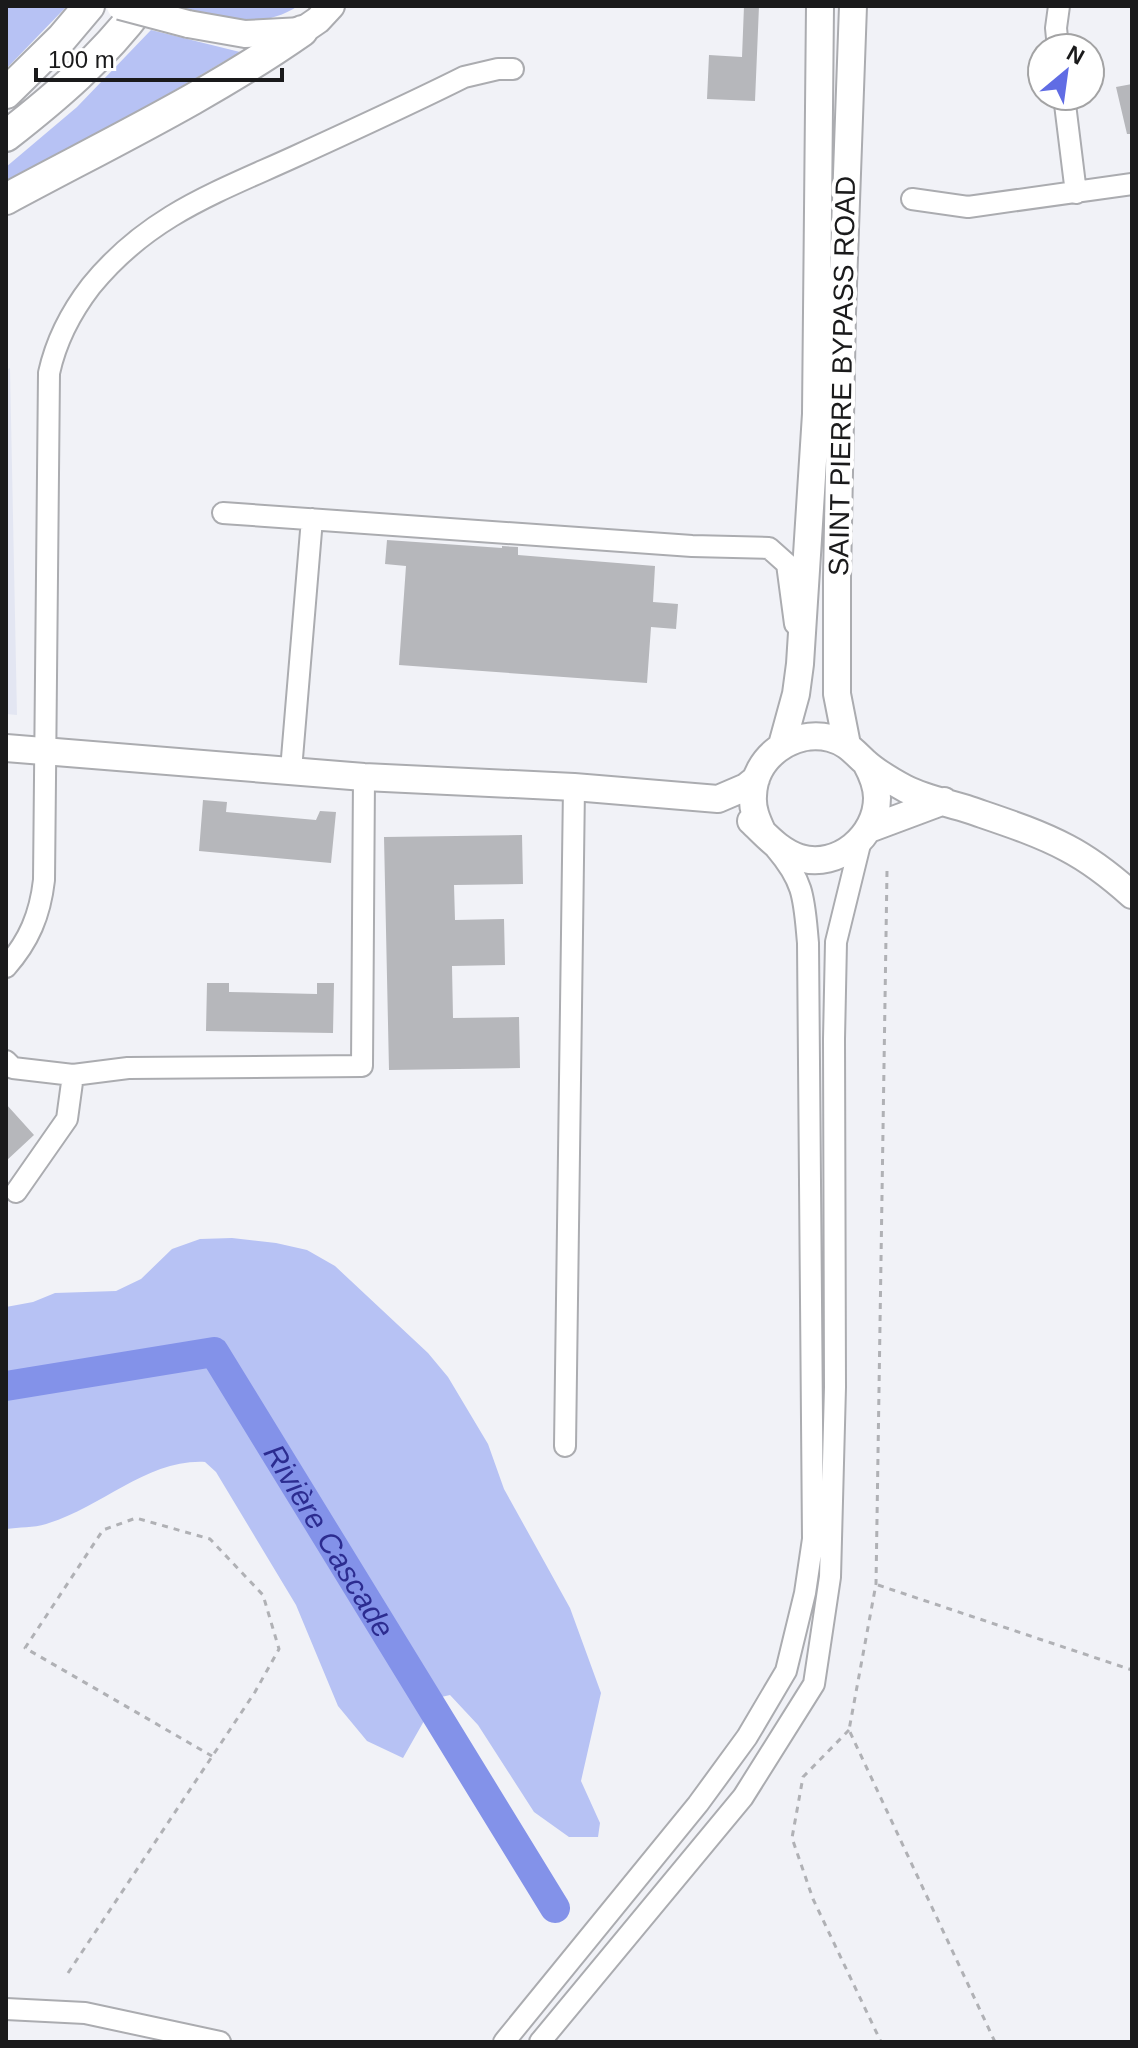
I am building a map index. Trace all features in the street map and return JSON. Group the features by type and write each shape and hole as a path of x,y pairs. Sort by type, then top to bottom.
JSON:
{"highway":[{"path":"6,93 62,38 89,6"},
{"path":"6,136 62,92 120,34 141,6"},
{"path":"6,199 175,109 302,31"}],"main road":[{"path":"120,6 188,24 245,34 302,31 331,6"},
{"name":"SAINT PIERRE BYPASS ROAD","path":"782,745 796,694 800,664 816,414 820,6"},
{"name":"SAINT PIERRE BYPASS ROAD","path":"847,745 837,694 837,578 842,298 853,6"},
{"path":"765,835 755,815 753,796 762,766 782,745 814,736 831,738 847,745 866,763 902,787 1068,848 1132,895"},
{"path":"6,748 364,777 574,787 718,799 746,787 756,779"},
{"path":"865,835 876,813 877,796 874,779 866,763"},
{"path":"718,799 747,818 785,852 804,859 825,860 845,853 865,835 944,801"}],"street":[{"path":"1056,32 1059,6"},
{"path":"6,967 30,935 41,903 44,880 49,373 60,336 85,294 128,246 161,221 464,77 484,71 513,69"},
{"path":"1066,112 1076,193"},
{"path":"912,199 968,207 1132,184"},
{"path":"223,513 769,548 787,564 800,664"},
{"path":"291,770 312,519"},
{"path":"6,1061 13,1068 73,1075 128,1068 362,1066 364,777"},
{"path":"565,1446 574,787"},
{"path":"504,2042 698,1804 747,1737 786,1671 805,1593 813,1539 814,1422 808,943 803,892 793,869 765,835"},
{"path":"540,2042 743,1797 814,1684 830,1577 835,1387 836,942 865,835"},
{"path":"16,1192 67,1119 73,1075"},
{"path":"6,2009 85,2013 220,2042"}],"path":[{"path":"881,2042 813,1899 792,1838 803,1777 849,1730 876,1584 887,871"},
{"path":"68,1973 255,1692 279,1649 263,1595 210,1539 136,1518 103,1530 25,1648 212,1756"},
{"path":"876,1584 1132,1670"},
{"path":"849,1730 995,2042"},
{"path":"1012,2042 1040,2042"}],"shaded area":[{"path":"6,6 67,6 6,69"},
{"path":"174,6 298,6 268,19 237,20"},
{"path":"151,30 240,52 6,189 6,167 77,107"},
{"path":"10,368 17,715 6,714 6,370"},
{"path":"232,1238 307,1250 335,1266 428,1353 448,1377 488,1444 504,1489 570,1608 601,1693 581,1781 600,1823 598,1837 569,1837 534,1812 478,1725 450,1695 437,1698 403,1758 367,1741 338,1706 296,1605 216,1472 205,1462 164,1468 49,1523 6,1529 6,1307 33,1302 55,1293 116,1291 141,1279 172,1249 200,1239"}],"building":[{"path":"744,6 759,6 755,101 707,99 709,55 742,57"},
{"path":"1132,84 1132,134 1127,134 1116,87"},
{"path":"387,540 518,547 518,555 655,566 653,602 678,604 676,629 651,627 647,683 399,665 406,566 385,564"},
{"path":"203,800 227,802 226,812 316,820 320,811 336,812 331,863 199,851"},
{"path":"522,835 523,884 454,885 455,920 504,919 505,965 452,966 453,1018 519,1017 520,1068 389,1070 384,837"},
{"path":"207,983 229,983 229,992 317,994 317,983 334,983 333,1033 206,1031"},
{"path":"6,1104 34,1135 6,1161"}],"waterway":[{"name":"Rivière Cascade","path":"6,1386 214,1352 555,1908"}]}
